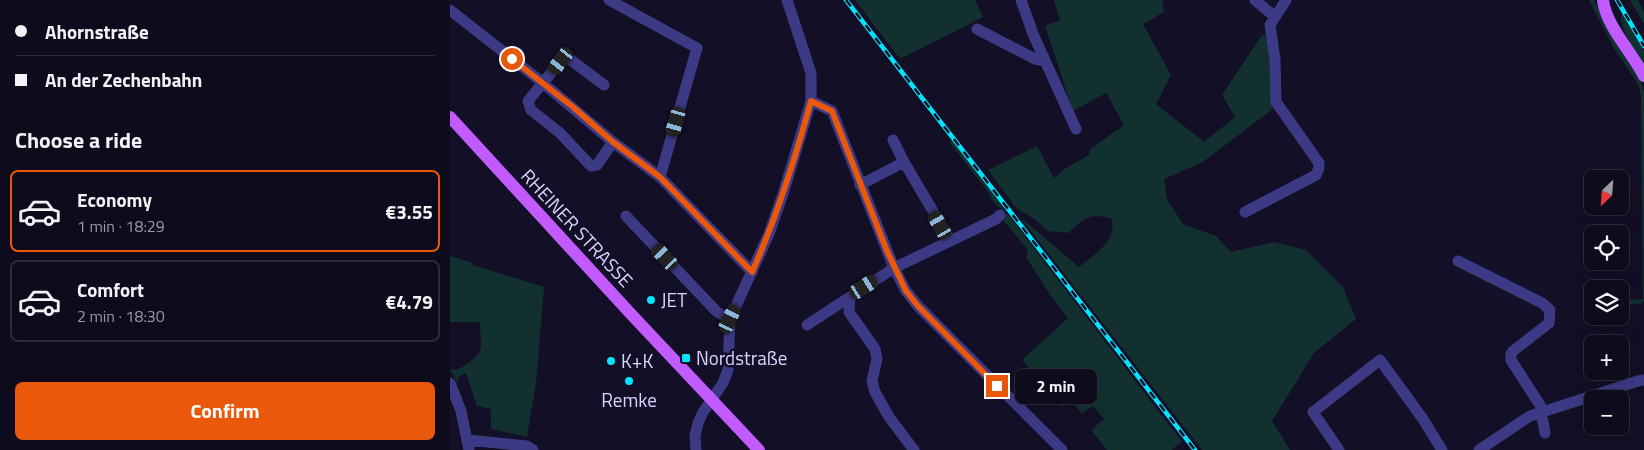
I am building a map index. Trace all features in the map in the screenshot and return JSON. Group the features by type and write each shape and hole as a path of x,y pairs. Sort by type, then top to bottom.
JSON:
{"main road":[{"path":"1602,3 1609,20 1638,63 1644,76"},
{"name":"RHEINER STRASSE","path":"450,117 759,450"}],"street":[{"path":"611,0 697,48 660,177"},
{"path":"696,450 695,436 698,423 723,383 728,370 730,319 769,234 811,101 811,73 787,0"},
{"path":"1021,0 1033,34 1076,129"},
{"path":"1255,0 1274,16"},
{"path":"1245,212 1316,175 1319,168 1319,163 1276,102 1275,59 1270,25 1286,0"},
{"path":"450,10 544,83 613,142 660,177 752,272"},
{"path":"978,29 1035,59 1046,61"},
{"path":"604,85 567,56 528,101 531,110 560,133 591,166 598,165 613,142"},
{"path":"811,101 832,111 894,268 906,291 918,306 1062,450"},
{"path":"893,140 950,240"},
{"path":"860,185 904,162"},
{"path":"626,216 718,312 730,319"},
{"path":"807,326 894,268 1000,216"},
{"path":"1458,261 1542,303 1550,310 1549,323 1513,351 1511,357 1511,360 1540,405 1545,433"},
{"path":"850,297 849,312 875,350 877,359 872,381 875,392 889,417 914,450"},
{"path":"1340,450 1313,412 1380,360 1423,419 1442,450"},
{"path":"1479,450 1530,416 1644,380"},
{"path":"450,382 461,411 468,445 527,446 533,450"}],"green space":[{"path":"855,0 975,0 983,17 900,59"},
{"path":"1054,0 1162,0 1164,12 1143,24 1171,75 1156,104 1204,142 1235,117 1222,95 1262,35 1270,34 1274,108 1203,162 1164,179 1167,199 1183,224 1216,236 1231,252 1274,242 1306,250 1343,287 1356,319 1314,353 1272,421 1290,450 1202,450 1019,216 1079,267 1108,240 1112,226 1111,218 1097,216 1087,218 1068,233 1048,231 1033,218 1016,208 988,170 1037,146 1054,178 1066,168 1089,155 1090,149 1124,125 1106,93 1073,111 1045,26 1060,20"},
{"path":"1589,0 1594,0 1641,81 1644,92 1644,301 1640,304 1629,305 1629,300 1643,299 1641,95 1638,84 1615,50"},
{"path":"1630,0 1638,0 1644,12 1644,24"},
{"path":"1621,14 1623,14 1644,51 1644,67 1626,33 1621,20"},
{"path":"952,140 1003,205 1003,209 992,201 989,193 951,144 950,141"},
{"path":"1007,213 1182,442 1171,450 1107,450 1091,430 1104,419 1093,406 1082,414 1070,399 1062,407 1022,360 1068,318 1050,295 1026,257 1028,250 1002,219"},
{"path":"450,256 544,287 536,384 527,437 491,429 491,409 477,406 466,373 459,377 458,384 450,369 459,369 474,359 480,351 481,340 480,322 450,322"}],"railway":[{"path":"846,0 1195,450"},
{"path":"1617,0 1644,46"}],"place":[{"name":"JET","path":"651,300"},
{"name":"Nordstraße","path":"686,358"},
{"name":"K+K","path":"611,361"},
{"name":"Remke","path":"629,381"}],"route":[{"path":"512,59 544,83 613,142 660,177 752,272 769,234 783,194 811,101 832,111 887,251 906,291 918,306 997,386"}]}
